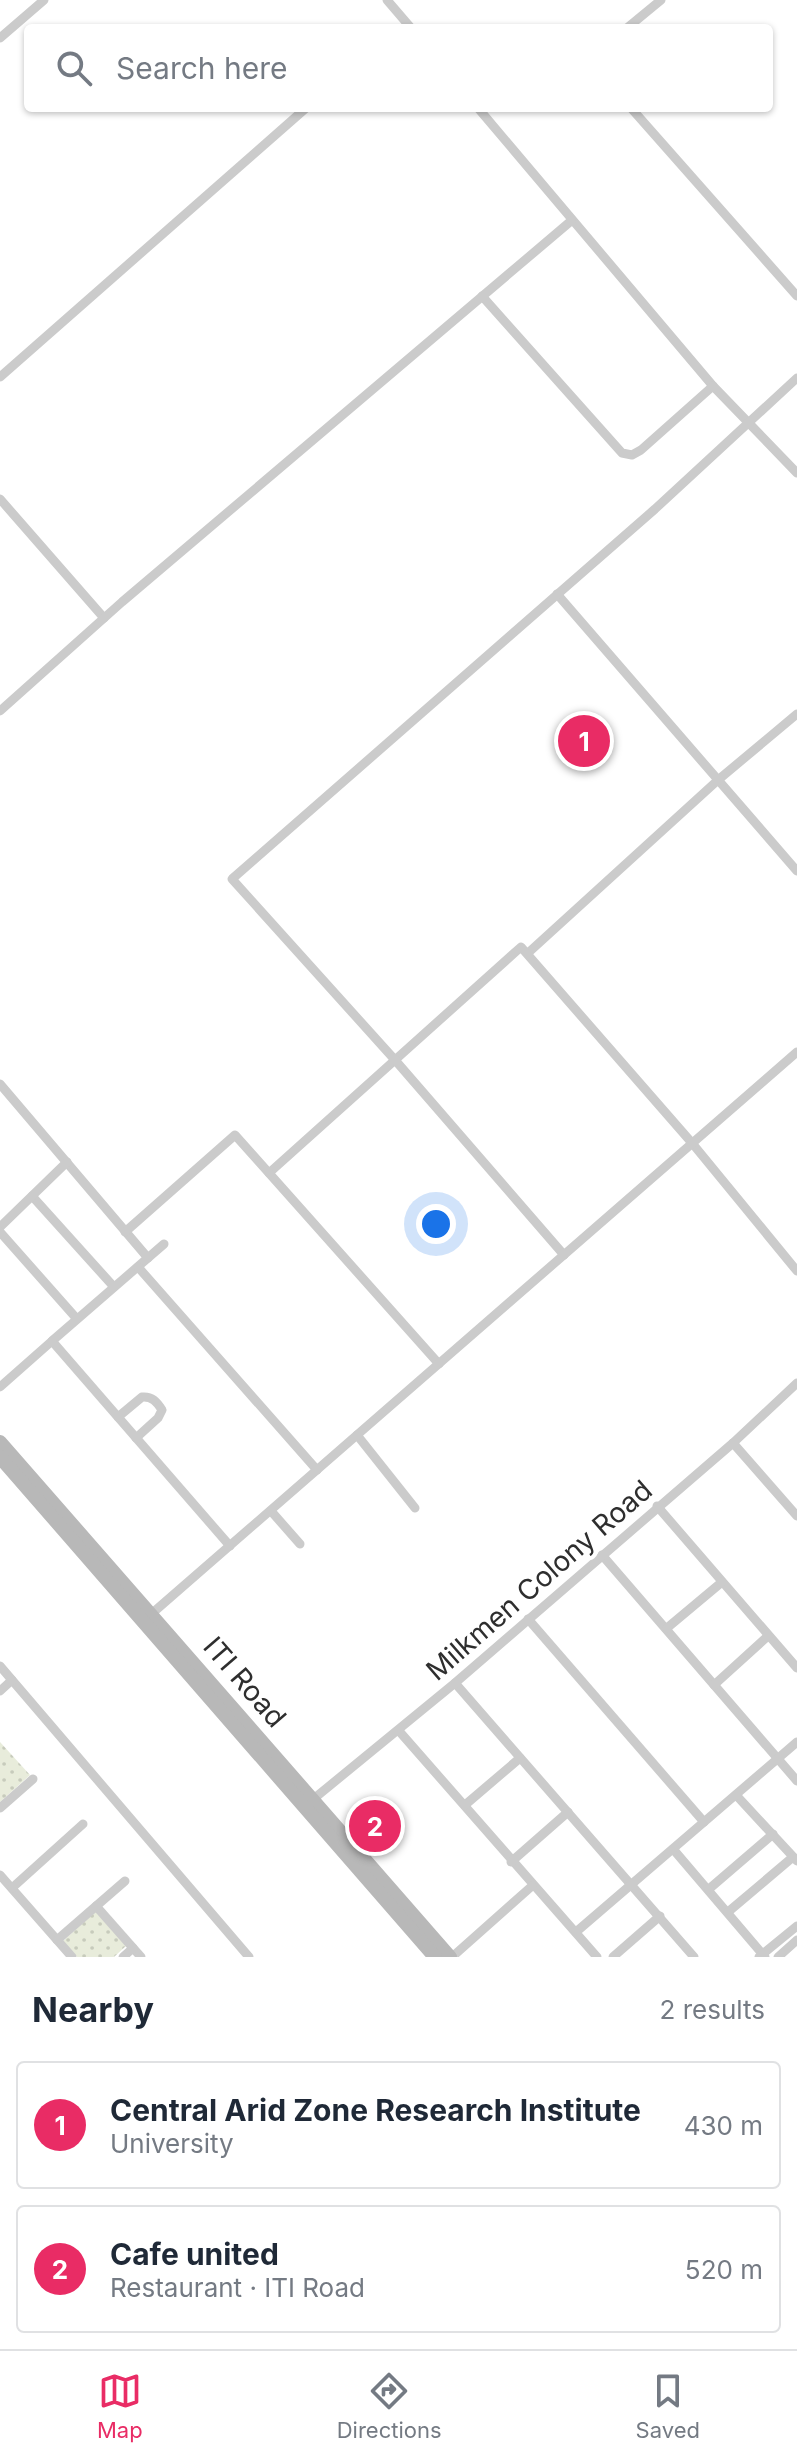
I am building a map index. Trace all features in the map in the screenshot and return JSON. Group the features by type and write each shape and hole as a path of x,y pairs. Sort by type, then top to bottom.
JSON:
{"street":[{"path":"0,38 44,0"},
{"path":"387,0 403,24"},
{"path":"632,24 661,0"},
{"path":"0,377 301,112"},
{"path":"481,112 713,386 797,473"},
{"path":"635,112 797,296"},
{"path":"0,711 104,618 571,221"},
{"path":"482,296 622,453 632,455 641,450 713,386"},
{"path":"564,1255 232,879 797,378"},
{"path":"0,499 104,618"},
{"path":"557,594 797,871"},
{"path":"528,953 718,780 797,714"},
{"path":"269,1173 521,947 692,1143 797,1271"},
{"path":"148,1618 797,1052"},
{"path":"0,1084 148,1258"},
{"path":"125,1232 235,1135 439,1364"},
{"path":"67,1162 0,1229 77,1319"},
{"path":"32,1196 114,1287"},
{"path":"0,1387 164,1244"},
{"path":"138,1267 317,1470"},
{"path":"52,1341 230,1546"},
{"name":"Milkmen Colony Road","path":"309,1803 455,1683 733,1443 797,1383"},
{"path":"118,1417 142,1397 152,1398 159,1405 162,1410 158,1418 136,1438"},
{"path":"357,1435 415,1508"},
{"name":"ITI Road","path":"0,1442 309,1803 451,1957"},
{"path":"733,1443 797,1516"},
{"name":"ITI Road","path":"0,1457 148,1618"},
{"path":"657,1506 768,1636 795,1663"},
{"path":"271,1511 300,1544"},
{"path":"602,1555 797,1781"},
{"path":"667,1628 722,1582"},
{"path":"528,1619 704,1822"},
{"path":"714,1685 768,1636"},
{"path":"0,1666 249,1957"},
{"path":"0,1691 12,1680"},
{"path":"455,1683 694,1957"},
{"path":"399,1731 597,1957"},
{"path":"576,1932 797,1742"},
{"path":"465,1805 520,1758"},
{"path":"0,1808 33,1779"},
{"path":"728,1912 795,1859 736,1795"},
{"name":"ITI Road","path":"309,1803 435,1957"},
{"path":"511,1862 568,1812"},
{"path":"12,1888 83,1824"},
{"path":"709,1889 773,1834"},
{"path":"673,1849 762,1956 797,1926"},
{"path":"0,1875 72,1957"},
{"path":"57,1940 125,1881"},
{"path":"451,1957 532,1886"},
{"path":"96,1906 141,1957"},
{"path":"613,1957 660,1916"},
{"path":"778,1957 797,1940"},
{"path":"123,1957 133,1948"}],"green space":[{"path":"0,1742 30,1775 0,1802"},
{"path":"96,1911 127,1945 114,1957 77,1957 63,1941"}],"place":[{"name":"Central Arid Zone Research Institute","path":"584,741"},
{"name":"Cafe united","path":"375,1826"}]}
